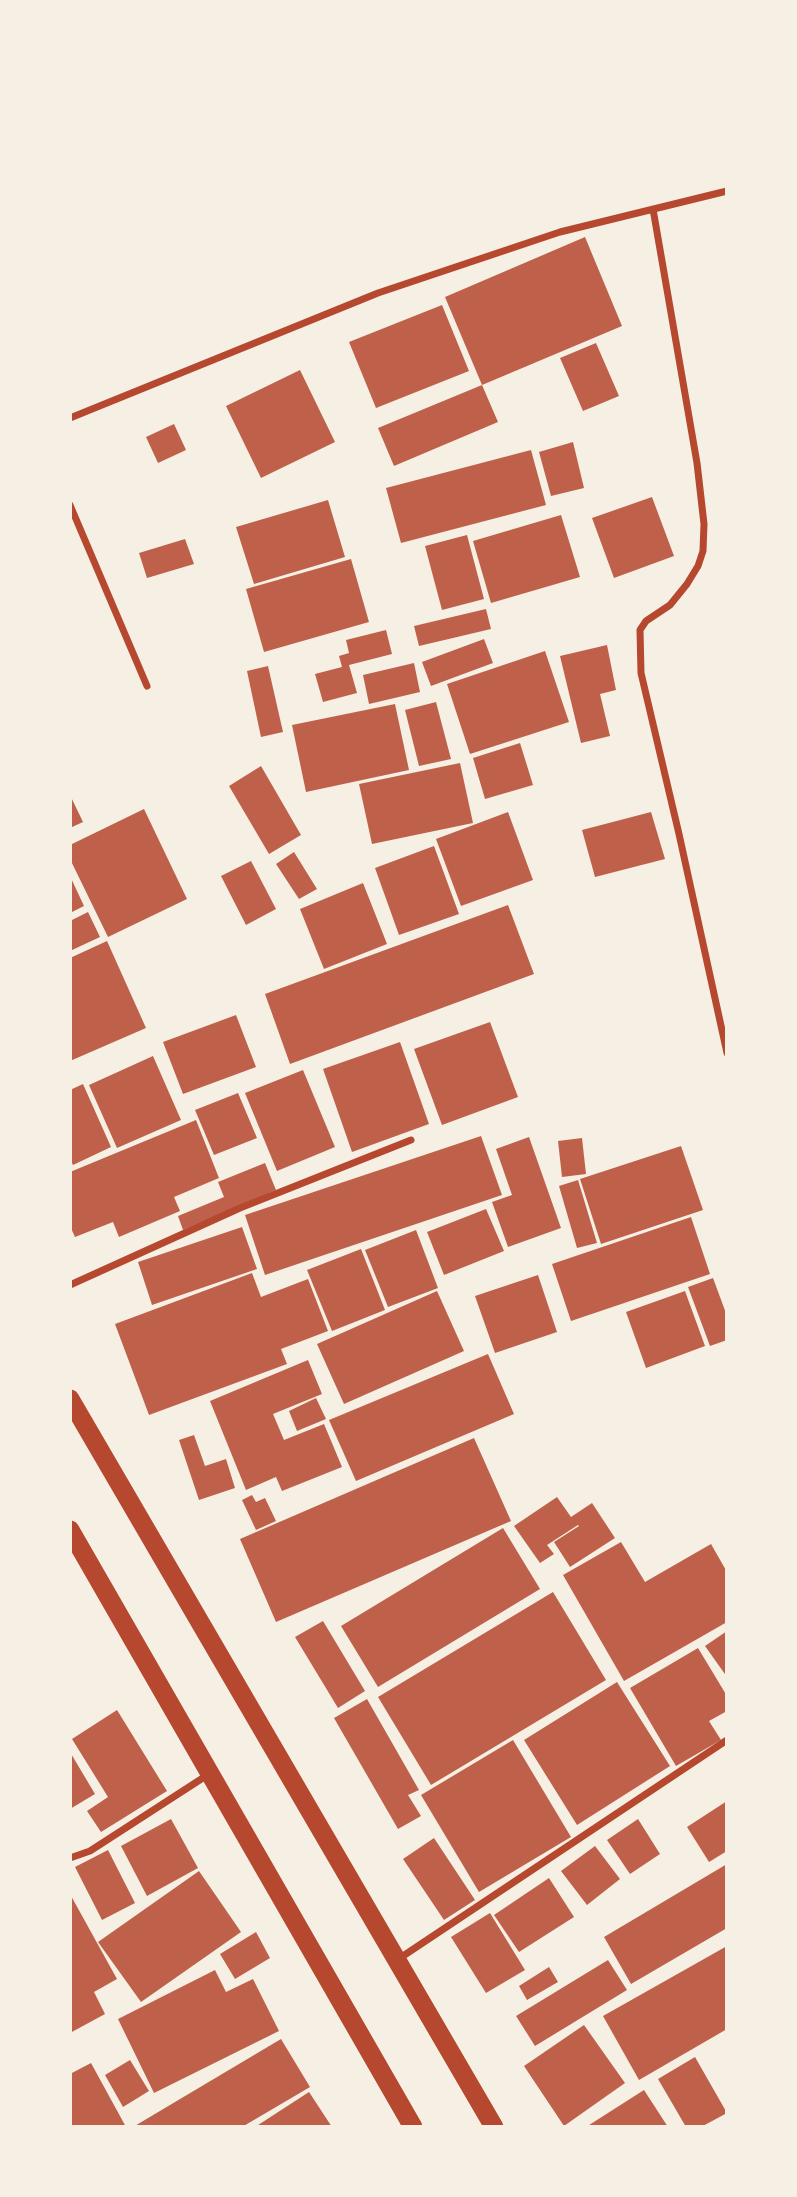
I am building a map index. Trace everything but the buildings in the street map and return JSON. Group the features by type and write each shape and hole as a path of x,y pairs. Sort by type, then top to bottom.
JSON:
{"highway":[{"path":"70,1399 494,2127"},
{"path":"70,1530 413,2127"}],"street":[{"path":"70,418 377,293 560,232 727,191"},
{"path":"653,209 697,463 704,524 703,551 698,566 675,599 646,621 640,630 641,673 727,1053"},
{"path":"70,505 147,685"},
{"path":"70,1285 240,1208 411,1140"},
{"path":"396,1960 727,1740"},
{"path":"70,1858 90,1851 210,1774"}]}
